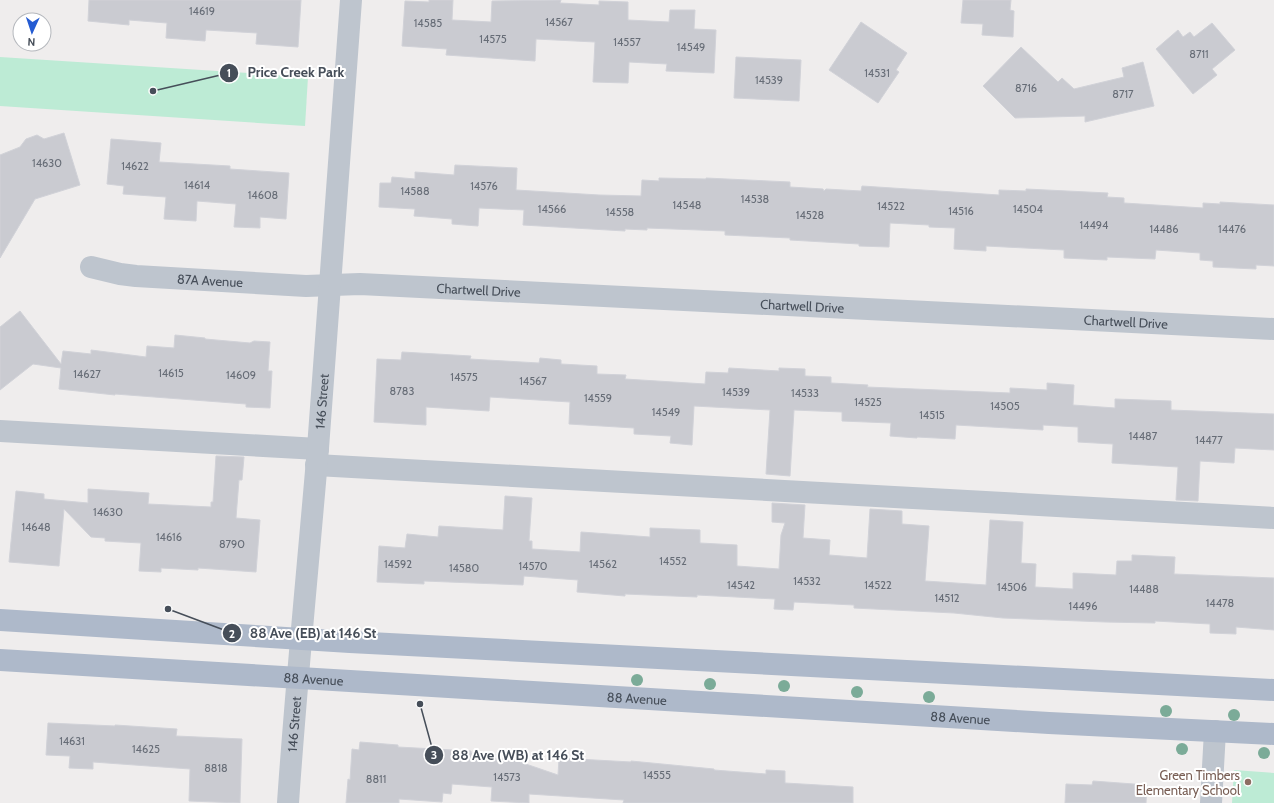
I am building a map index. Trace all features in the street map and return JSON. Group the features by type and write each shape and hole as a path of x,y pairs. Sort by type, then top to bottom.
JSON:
{"main road":[{"path":"0,620 302,638 1274,690"},
{"name":"88 Avenue","path":"0,660 1049,723 1274,734"}],"street":[{"name":"146 Street","path":"288,803 317,457 351,0"},
{"name":"87A Avenue","path":"91,268 136,276 306,286 330,285"},
{"name":"Chartwell Drive","path":"330,285 360,284 1274,328"},
{"path":"0,431 317,457 1274,518"},
{"path":"1211,803 1215,731"}],"green space":[{"path":"0,57 308,77 305,126 0,106"},
{"path":"1234,770 1274,773 1274,803 1232,803"}],"building":[{"path":"89,0 301,0 298,47 256,44 257,33 206,30 205,41 166,38 167,23 129,20 129,25 88,21"},
{"path":"429,0 453,0 452,20 491,22 492,1 561,0 560,3 599,5 599,1 628,2 628,20 669,22 670,10 695,10 694,29 716,30 714,73 666,71 667,64 629,62 628,83 593,82 595,42 536,39 535,61 446,55 447,49 402,46 405,1 429,2"},
{"path":"963,0 1011,0 1010,10 1014,11 1013,37 982,35 983,24 961,23"},
{"path":"861,22 907,53 896,70 899,72 878,103 829,70"},
{"path":"1212,23 1235,50 1212,69 1217,75 1193,94 1156,49 1178,30 1183,37 1190,32 1194,37"},
{"path":"1021,47 1058,82 1062,78 1074,89 1124,77 1122,68 1143,62 1154,106 1085,122 1085,116 1015,118 983,86"},
{"path":"736,57 801,60 799,101 734,98"},
{"path":"64,133 80,185 35,199 0,258 0,155 20,147 26,139 37,135 44,139"},
{"path":"111,139 161,143 159,162 230,166 230,169 289,173 286,219 260,217 260,228 234,227 236,204 197,201 196,221 164,219 166,197 123,194 124,186 107,184"},
{"path":"455,165 517,168 516,190 599,195 641,196 642,180 659,181 659,178 706,178 790,182 790,187 823,189 824,191 826,189 861,191 862,186 999,195 999,190 1026,191 1026,189 1108,193 1107,197 1124,198 1124,203 1203,208 1203,203 1220,204 1220,202 1274,205 1274,266 1256,265 1256,269 1213,267 1213,261 1200,260 1200,253 1156,250 1155,259 1107,257 1107,260 1064,258 1064,250 986,246 986,251 954,249 955,228 929,227 929,225 890,223 889,247 790,240 790,238 725,235 725,231 647,228 647,230 625,229 625,231 523,225 524,210 479,208 478,226 452,224 452,219 414,216 415,209 379,207 380,183 391,183 392,177 415,179 415,172 454,175"},
{"path":"20,311 61,364 63,351 91,354 91,350 146,357 147,346 174,348 175,335 250,343 254,341 270,342 268,371 272,371 270,408 246,407 246,404 115,395 59,389 61,368 33,364 0,390 0,327"},
{"path":"402,352 471,356 470,359 539,363 540,358 561,360 561,364 597,366 597,374 626,375 625,379 705,384 706,372 728,373 729,368 779,371 779,368 805,369 805,376 831,377 831,383 868,385 867,387 1010,393 1010,388 1047,390 1047,383 1074,385 1073,405 1115,408 1115,399 1171,401 1171,410 1274,414 1274,450 1235,448 1234,463 1200,461 1198,501 1176,500 1178,467 1112,463 1113,444 1078,442 1078,427 1043,425 1043,430 956,425 955,439 917,438 890,436 891,423 842,421 842,412 794,410 790,476 766,474 770,410 694,406 692,445 670,443 671,436 634,434 634,428 569,424 570,402 490,397 489,411 426,407 426,425 374,422 377,359 401,360"},
{"path":"216,456 244,457 242,480 239,480 236,518 260,520 256,572 198,568 198,570 161,568 161,572 139,571 141,543 105,541 105,538 91,537 64,509 59,566 9,562 16,491 44,494 44,499 88,503 88,489 149,493 148,504 211,507 211,502 213,502"},
{"path":"505,496 532,498 529,541 532,541 532,549 580,552 581,532 650,537 650,528 700,530 700,543 737,545 737,566 779,569 781,535 785,523 772,522 772,503 805,505 803,538 830,540 829,555 867,558 870,509 902,511 902,524 929,526 925,581 986,585 990,520 1023,522 1021,563 1036,564 1035,587 1073,589 1073,573 1116,575 1117,561 1132,561 1132,555 1175,557 1174,574 1274,578 1274,630 1236,627 1236,634 1210,633 1210,624 1155,621 1155,623 1003,618 954,613 854,608 854,605 794,602 793,610 774,609 775,599 697,595 697,597 625,594 625,596 577,592 578,580 524,576 523,585 424,581 424,584 377,582 379,546 405,548 407,534 438,537 439,526 503,530"},
{"path":"48,723 177,729 176,736 242,739 240,803 189,801 190,769 93,762 93,769 69,768 70,756 46,755"},
{"path":"360,742 398,745 398,747 471,751 471,753 521,756 520,762 558,775 559,758 631,761 766,774 766,770 785,771 785,783 853,787 853,803 623,803 624,800 529,794 529,803 491,801 492,787 452,784 451,794 443,793 442,802 399,799 399,803 346,803 348,779 350,780 352,749 359,750"},
{"path":"1093,781 1147,785 1146,803 1065,803 1066,784 1092,785"}],"place":[{"name":"Price Creek Park","path":"153,91"},
{"name":"88 Ave (EB) at 146 St","path":"168,609"},
{"name":"88 Ave (WB) at 146 St","path":"420,704"},
{"name":"Green Timbers Elementary School","path":"1248,782"}]}
